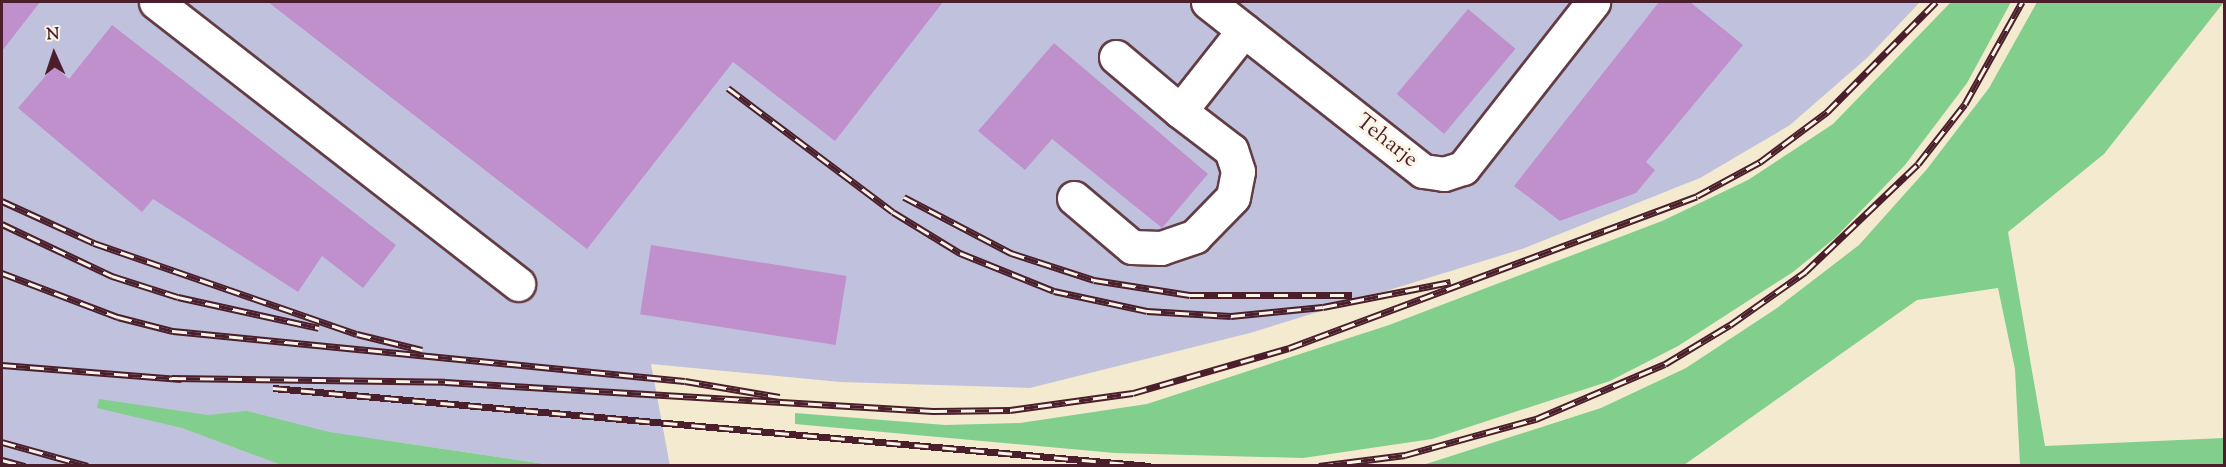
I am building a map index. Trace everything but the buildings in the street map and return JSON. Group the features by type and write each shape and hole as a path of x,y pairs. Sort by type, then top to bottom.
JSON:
{"lane":[{"path":"156,2 518,284"},
{"name":"Teharje","path":"1210,2 1423,171 1444,174 1463,168 1593,2"},
{"path":"1180,111 1244,30"},
{"path":"1074,198 1132,246 1161,248 1195,236 1233,196 1238,171 1231,150 1116,57"}],"shaded area":[{"path":"2,2 1920,2 1868,57 1790,125 1700,178 1522,249 1250,333 1030,388 840,382 651,364 670,466 552,465 375,439 370,465 2,465"}],"green space":[{"path":"1951,2 2011,2 1967,83 1905,165 1835,238 1793,272 1678,346 1610,381 1432,439 1303,458 1115,453 795,424 795,413 945,425 1020,423 1147,404 1389,325 1662,221 1748,180 1833,124"},
{"path":"2037,2 2224,2 2104,154 2008,232 2045,446 2224,438 2224,465 2020,465 2015,369 1998,288 1917,300 1684,465 1423,465 1601,408 1686,368 1777,308 1859,245 1927,169 1989,88"},
{"path":"99,399 208,415 247,411 329,432 552,465 282,465 182,428 97,408"}],"railway":[{"path":"172,378 445,382 933,411 1010,410 1133,393 1289,348 1697,196 1760,162 1827,112 1936,2"},
{"path":"1319,466 1405,455 1536,419 1665,364 1730,325 1805,272 1918,164 1965,104 2022,2"},
{"path":"728,88 893,212 960,253 1054,291 1147,311 1231,316 1323,307 1451,282"},
{"path":"904,197 1011,253 1094,280 1190,295 1352,295"},
{"path":"2,201 94,243 357,334 422,350"},
{"path":"2,224 112,276 178,297 319,328"},
{"path":"2,273 118,317 173,331 685,381 780,397"},
{"path":"2,365 181,379"},
{"path":"273,388 1151,466"},
{"path":"2,442 88,466"},
{"path":"2,460 25,466"}]}
